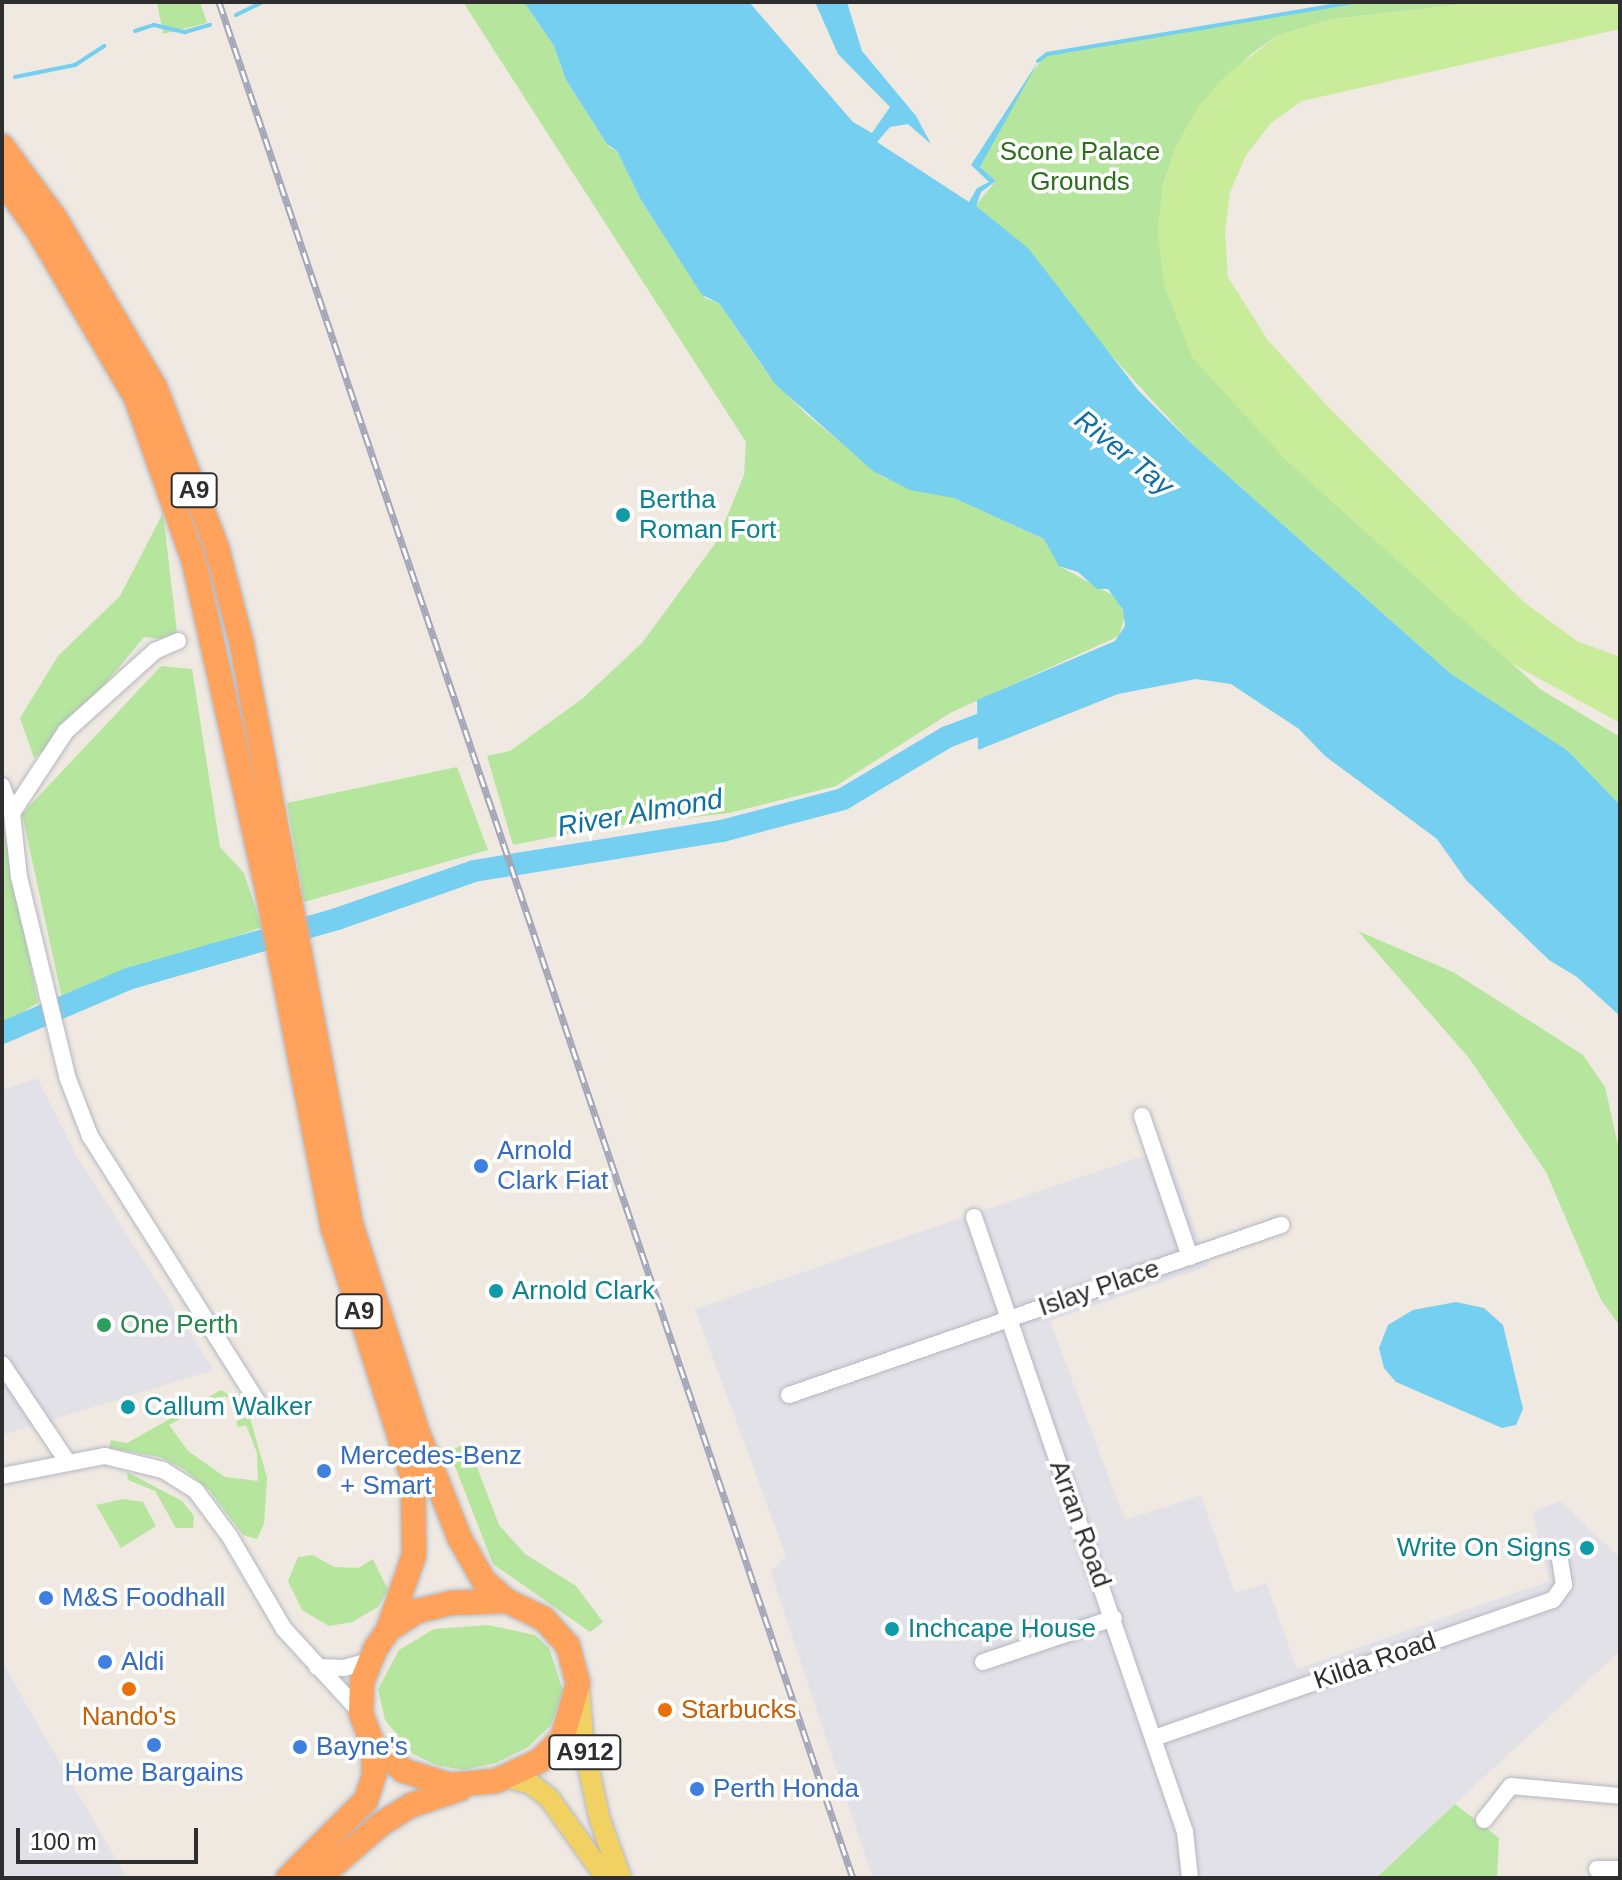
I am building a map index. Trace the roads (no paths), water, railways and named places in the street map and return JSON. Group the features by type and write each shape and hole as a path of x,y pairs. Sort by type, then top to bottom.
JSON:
{"highway":[{"name":"A9","path":"2,146 55,218 155,387 217,548 242,645 275,876 333,1228 413,1479 414,1555 388,1630"},
{"name":"A9","path":"2,180 37,229 136,398 194,562 275,876"},
{"name":"A9","path":"294,984 351,1224 417,1431 473,1567 507,1601"},
{"path":"288,1878 366,1800 374,1775 373,1745 361,1713 369,1661 388,1630 430,1607 507,1601 555,1628 568,1646 578,1684 572,1720 562,1739 539,1761 509,1778 478,1784 412,1805 381,1824 319,1878"},
{"path":"373,1745 415,1777 478,1784"}],"main road":[{"name":"A912","path":"578,1684 596,1805 621,1878"},
{"name":"A912","path":"509,1778 531,1784 549,1798 606,1878"}],"street":[{"path":"12,813 66,731 155,651 178,641"},
{"path":"2,786 12,813 19,877 68,1079 90,1136 259,1404"},
{"name":"Islay Place","path":"1142,1116 1190,1257"},
{"name":"Arran Road","path":"974,1217 1185,1832 1190,1878"},
{"name":"Islay Place","path":"789,1395 1281,1225"},
{"path":"2,1364 67,1461"},
{"path":"2,1476 105,1456 136,1461 196,1491 230,1537 284,1629 361,1713"},
{"name":"Kilda Road","path":"1154,1738 1553,1600 1564,1585 1560,1559"},
{"path":"983,1662 1114,1618"},
{"path":"317,1667 344,1668 369,1661"},
{"path":"1484,1820 1511,1786 1620,1796"},
{"path":"1597,1869 1620,1869"}],"water":[{"name":"River Tay","path":"524,2 749,2 853,122 872,133 890,107 838,54 815,2 847,2 862,51 916,116 931,144 908,124 890,127 877,142 969,202 977,188 989,182 971,165 1039,60 980,167 996,181 981,192 976,206 1028,248 1138,390 1192,444 1450,673 1568,751 1620,805 1620,1016 1577,977 1549,960 1466,880 1437,839 1325,756 1299,729 1231,684 1196,679 1118,694 978,750 977,700 1115,641 1125,626 1123,610 1108,589 1097,589 1078,572 1059,566 1044,539 954,498 910,490 873,471 775,384 719,303 702,295 641,200 617,151 607,144 566,80 554,46"},
{"path":"1456,1302 1484,1308 1503,1325 1523,1409 1516,1425 1502,1428 1396,1382 1384,1368 1379,1348 1388,1325 1413,1310"}],"waterway":[{"path":"236,15 263,2"},
{"path":"1038,61 1047,54 1356,2"},
{"path":"135,31 154,25 185,32 210,25"},
{"path":"15,77 75,65 104,46"},
{"name":"River Almond","path":"2,1033 128,979 337,919 474,871 722,831 843,799 947,737 1005,715"}],"railway":[{"path":"219,2 853,1878"}],"place":[{"name":"Bertha Roman Fort","path":"623,515"},
{"name":"Arnold Clark Fiat","path":"481,1166"},
{"name":"Arnold Clark","path":"496,1291"},
{"name":"One Perth","path":"104,1325"},
{"name":"Callum Walker","path":"128,1407"},
{"name":"Mercedes-Benz + Smart","path":"324,1471"},
{"name":"Write On Signs","path":"1587,1548"},
{"name":"M&S Foodhall","path":"46,1598"},
{"name":"Inchcape House","path":"892,1629"},
{"name":"Aldi","path":"105,1662"},
{"name":"Nando's","path":"129,1689"},
{"name":"Starbucks","path":"665,1710"},
{"name":"Home Bargains","path":"154,1745"},
{"name":"Bayne's","path":"300,1747"},
{"name":"Perth Honda","path":"697,1789"}],"park label":[{"name":"Scone Palace Grounds","path":"1080,167"}]}
